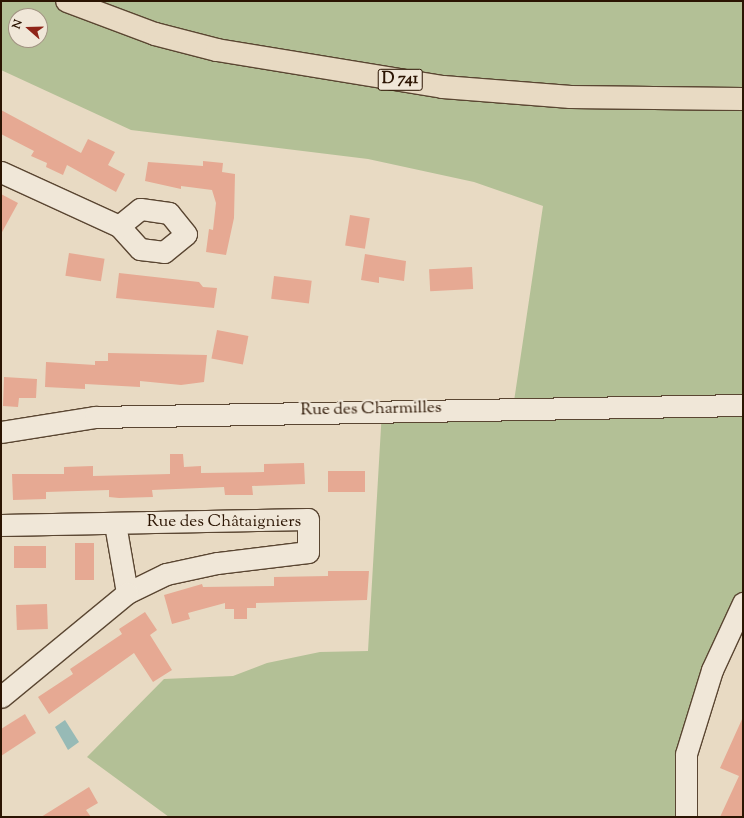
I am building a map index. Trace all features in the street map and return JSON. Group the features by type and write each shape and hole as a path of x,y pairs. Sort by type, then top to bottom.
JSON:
{"main road":[{"name":"D 741","path":"67,1 155,34 217,50 443,87 571,97 743,99"}],"street":[{"path":"1,172 119,226"},
{"name":"Rue des Charmilles","path":"1,432 94,417 743,405"},
{"name":"Rue des Châtaigniers","path":"1,525 308,520 308,552 209,564 166,574 127,593 1,697"},
{"path":"115,524 127,593"},
{"path":"686,817 686,754 712,670 743,603"}],"green space":[{"path":"1,1 743,1 743,603 687,754 686,817 169,817 87,757 164,679 233,676 267,663 320,652 368,651 382,410 513,408 543,206 474,182 368,159 131,130 1,70"}],"water":[{"path":"65,720 79,742 68,750 55,727"}],"building":[{"path":"1,110 81,153 88,139 115,152 108,165 125,174 116,192 67,165 63,175 46,167 47,163 31,156 34,151 1,134"},
{"path":"203,161 223,163 222,172 235,174 234,218 226,255 206,252 209,229 213,230 216,203 212,190 181,186 181,189 145,181 148,162 203,166"},
{"path":"1,194 18,203 1,234"},
{"path":"350,215 370,218 365,249 345,246"},
{"path":"69,253 105,259 101,281 65,276"},
{"path":"365,254 406,261 404,281 379,277 379,283 361,280"},
{"path":"472,267 473,289 430,291 429,269"},
{"path":"119,273 199,282 203,287 217,288 214,308 116,298"},
{"path":"274,276 312,281 309,303 271,299"},
{"path":"217,330 248,336 243,365 211,358"},
{"path":"108,353 207,355 204,382 181,385 140,381 140,387 85,384 85,389 45,387 46,362 95,365 95,361 108,361"},
{"path":"4,377 37,379 36,398 19,398 18,407 3,406"},
{"path":"170,454 183,454 184,467 201,466 201,473 264,472 264,464 304,463 305,484 252,486 253,495 225,495 224,487 152,490 153,497 119,498 109,497 109,490 46,492 46,499 13,500 12,474 64,474 64,467 93,466 93,476 170,474"},
{"path":"328,471 365,471 365,492 328,492"},
{"path":"75,543 94,543 94,580 75,580"},
{"path":"14,546 46,546 46,568 14,568"},
{"path":"328,571 369,571 367,600 256,603 256,608 247,608 247,619 234,619 234,609 225,609 225,603 188,613 190,619 172,624 164,595 202,584 203,587 274,586 274,577 328,576"},
{"path":"47,604 48,629 17,630 16,605"},
{"path":"145,612 157,630 150,635 172,670 153,682 134,653 49,714 38,697 73,674 70,669 122,634 119,629"},
{"path":"25,714 36,733 1,756 1,729"},
{"path":"743,717 743,817 720,817 739,776 720,768"},
{"path":"89,787 98,803 86,810 91,817 41,817"}]}
